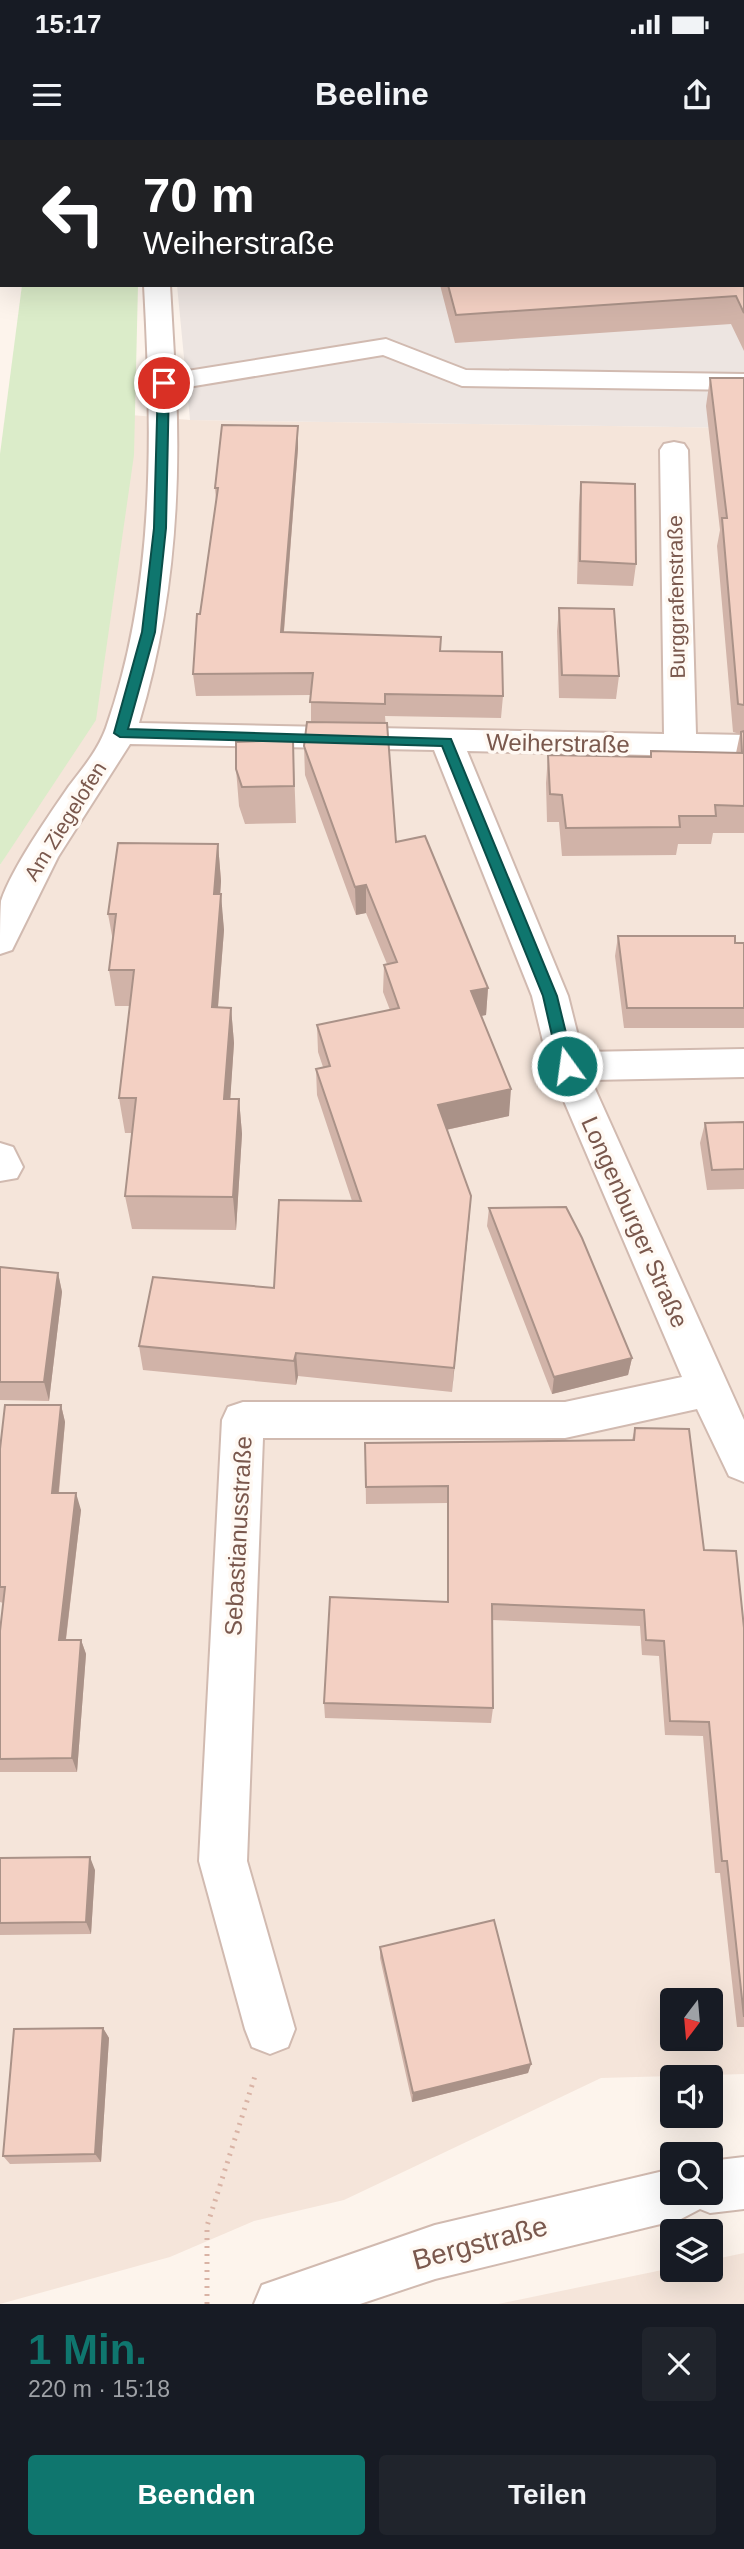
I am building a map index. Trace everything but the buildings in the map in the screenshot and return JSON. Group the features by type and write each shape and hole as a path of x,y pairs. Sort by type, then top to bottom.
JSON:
{"street":[{"name":"Am Ziegelofen","path":"0,941 40,856 120,733 149,632 160,528 164,383 158,287"},
{"path":"164,383 386,346 462,378 744,382"},
{"name":"Burggrafenstraße","path":"674,450 680,745"},
{"name":"Weiherstraße","path":"120,733 744,747"},
{"name":"Longenburger Straße","path":"447,742 550,996 567,1066 708,1389 744,1463"},
{"path":"567,1066 744,1063"},
{"name":"Sebastianusstraße","path":"270,2029 223,1861 243,1420 565,1420 708,1389"},
{"path":"723,2185 744,2183"},
{"name":"Bergstraße","path":"281,2304 435,2252 660,2198"}],"path":[{"path":"207,2304 207,2226 270,2029"}],"shaded area":[{"path":"177,287 744,287 744,428 190,420"},
{"path":"131,415 190,420 744,428 744,2074 723,2075 723,2065 660,2065 660,2076 601,2078 344,2200 254,2221 170,2257 0,2304 0,865 87,718"},
{"path":"744,2253 744,2304 498,2304 660,2270 660,2282 723,2282 723,2257"}],"green space":[{"path":"22,287 138,287 134,455 96,720 0,865 0,454"}],"route":[{"path":"164,383 160,528 149,632 120,733 447,742 550,996 567,1066"}]}
